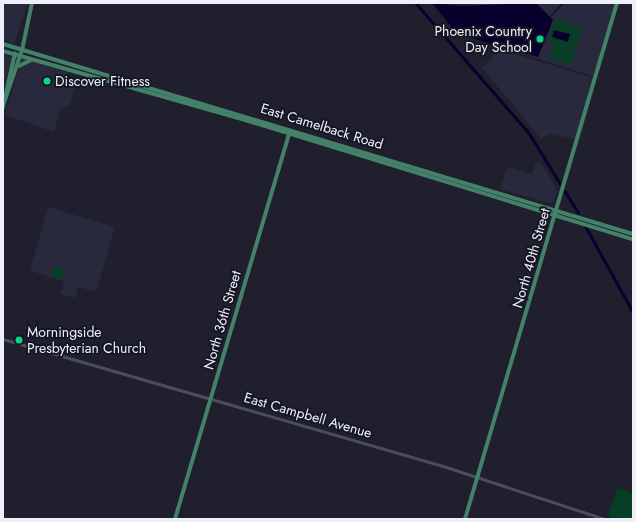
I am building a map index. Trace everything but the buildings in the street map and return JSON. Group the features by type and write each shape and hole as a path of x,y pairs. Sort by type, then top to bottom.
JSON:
{"main road":[{"path":"5,100 16,72 20,56 20,48 32,3"},
{"name":"North 40th Street","path":"465,519 617,3"},
{"name":"East Camelback Road","path":"3,44 108,74 289,133 494,195 576,214 633,234"},
{"path":"3,107 14,54 20,48"},
{"name":"East Camelback Road","path":"3,51 106,80 290,128 496,190 556,210 580,221 633,239"},
{"path":"46,63 48,57"},
{"path":"16,72 24,61 36,60"},
{"path":"106,80 108,74"},
{"name":"North 36th Street","path":"175,519 290,128"},
{"path":"494,195 496,190"}],"street":[{"name":"East Campbell Avenue","path":"3,339 210,398 477,477 604,519"}],"shaded area":[{"path":"3,3 28,3 14,44 3,39"},
{"path":"432,3 460,6 536,3 553,20 538,57 457,34"},
{"name":"Phoenix Country Day School","path":"471,3 615,3 593,76 461,34"},
{"path":"554,30 570,34 568,42 552,37"},
{"path":"496,48 593,78 575,139 549,134 541,139 482,68 492,59"},
{"path":"3,54 13,57 3,91"},
{"path":"22,58 68,73 65,83 75,86 70,105 60,110 54,132 5,115"},
{"path":"536,162 541,163 558,191 552,204 500,189 507,167 532,174"},
{"path":"48,207 115,227 96,292 78,287 75,298 60,294 64,281 30,271"}],"green space":[{"path":"560,17 567,24 581,28 575,52 551,45 552,41 548,39 552,26"},
{"path":"553,46 575,53 571,65 549,58"},
{"path":"58,267 62,269 64,273 62,277 58,279 54,277 52,273 54,269"},
{"path":"617,488 633,493 633,519 608,517"}],"waterway":[{"path":"416,3 529,133 560,183"},
{"path":"549,17 562,3"},
{"path":"565,191 578,212"},
{"path":"585,225 633,312"}],"place":[{"name":"Phoenix Country Day School","path":"540,39"},
{"name":"Discover Fitness","path":"47,81"},
{"name":"Morningside Presbyterian Church","path":"19,340"}]}
